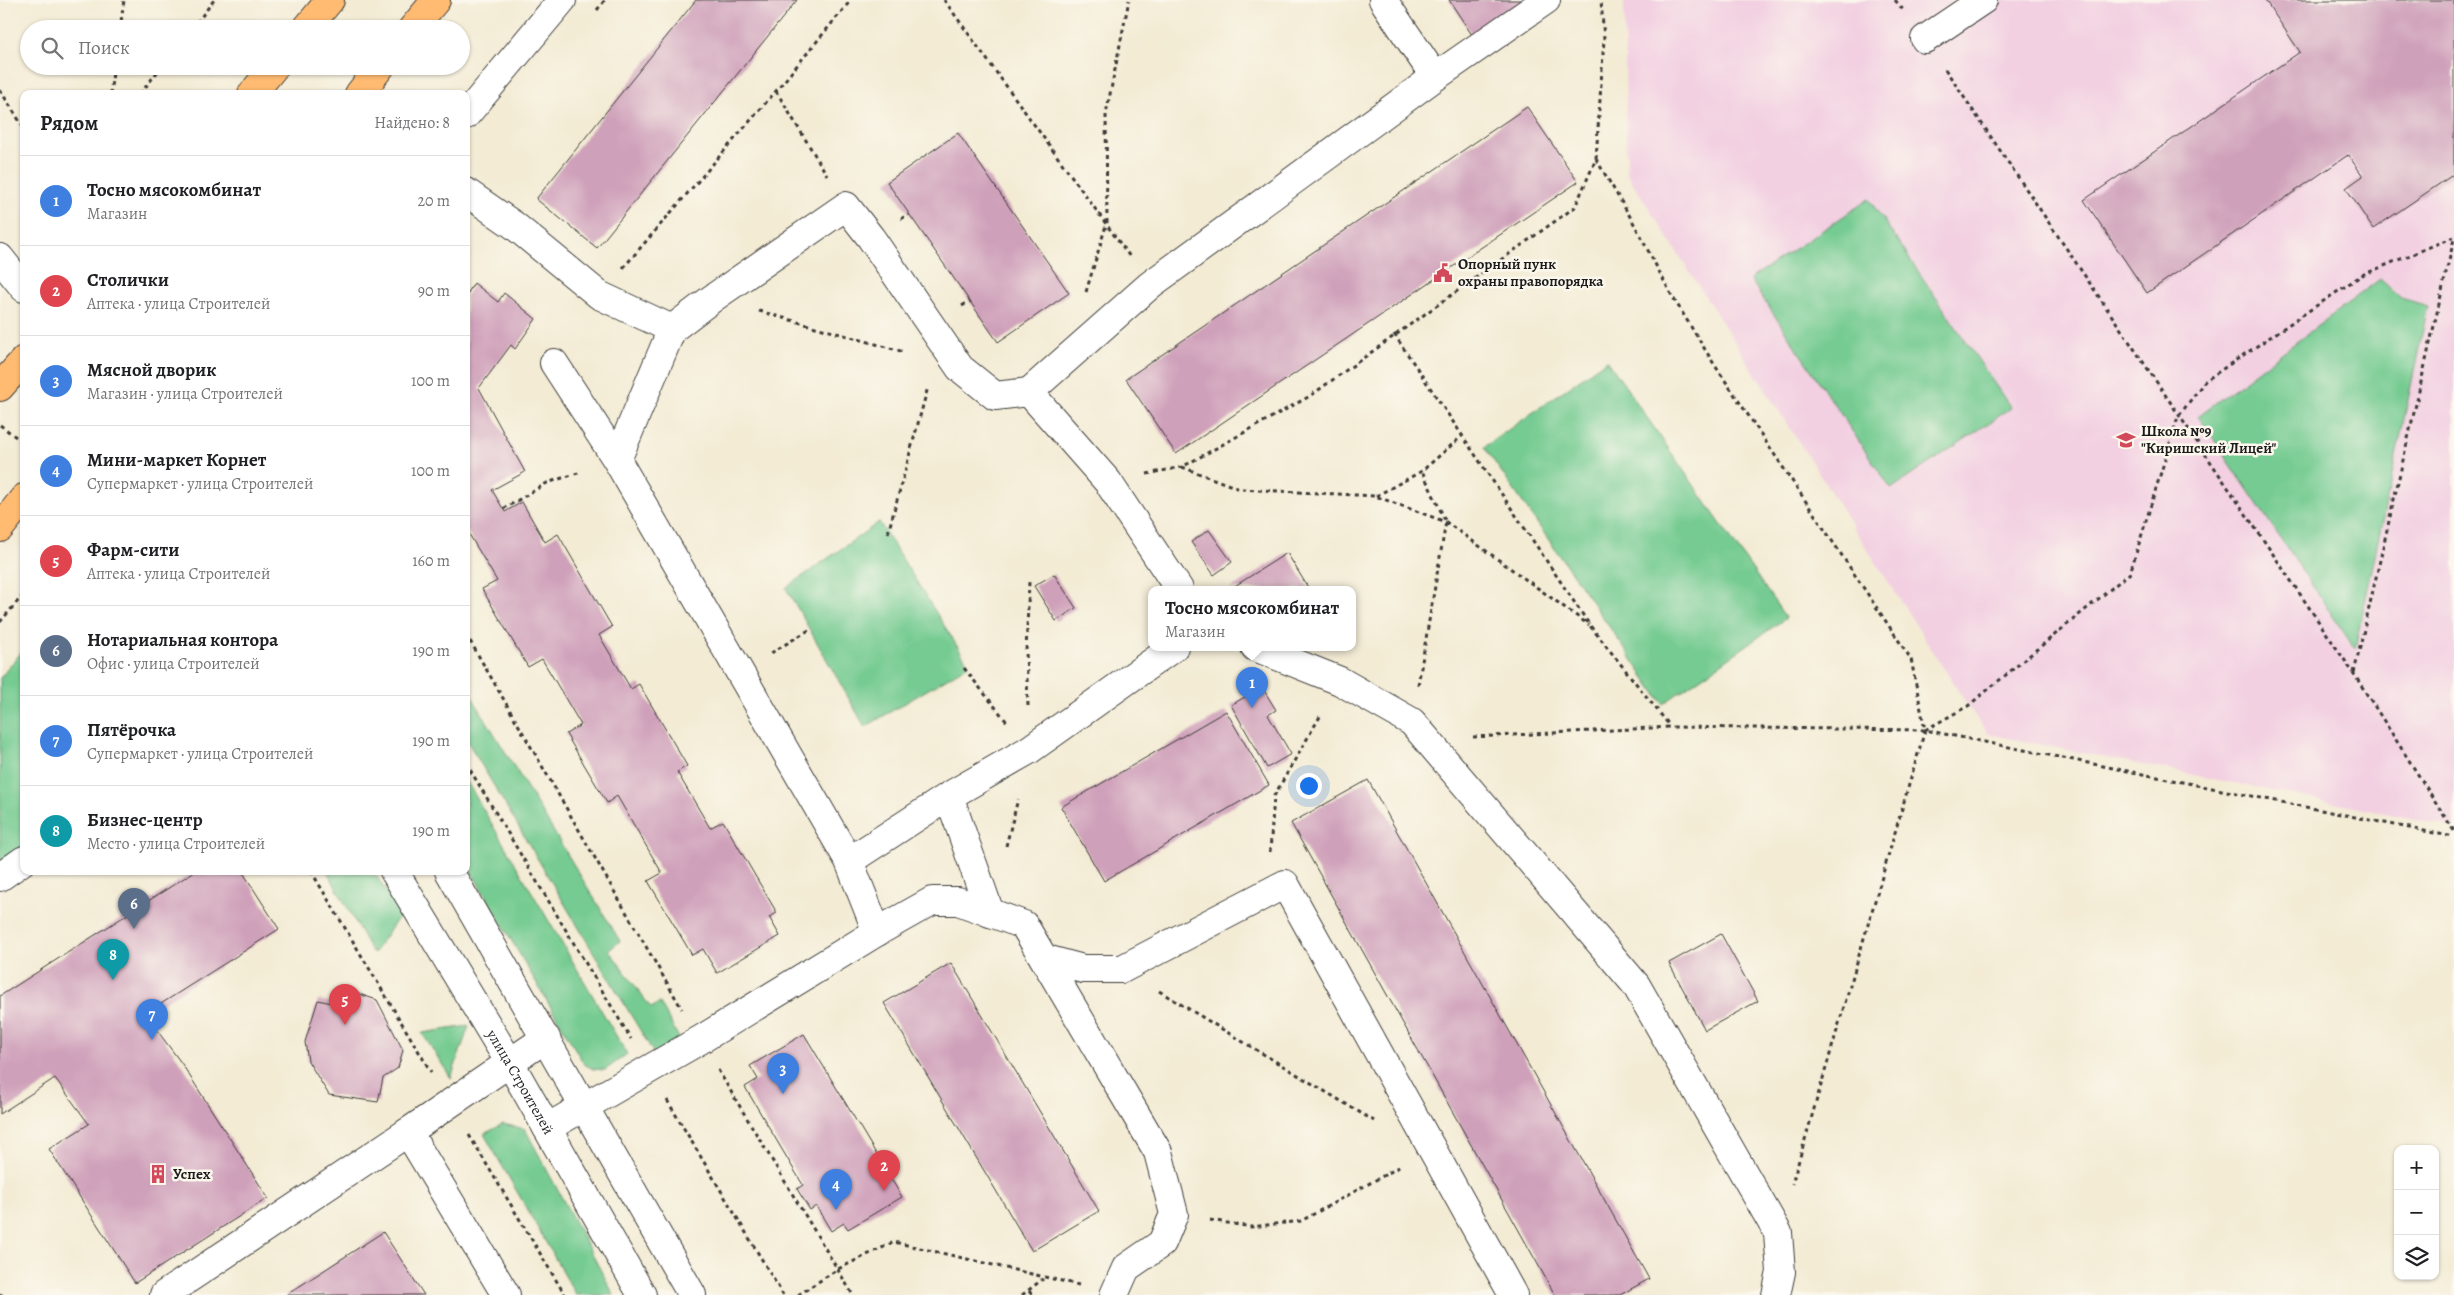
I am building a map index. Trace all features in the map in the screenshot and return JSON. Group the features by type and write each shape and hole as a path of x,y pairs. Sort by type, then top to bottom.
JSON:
{"main road":[{"path":"313,20 330,0"},
{"path":"419,20 436,0"},
{"path":"255,90 268,75"},
{"path":"361,90 374,75"},
{"path":"0,387 20,364"},
{"path":"0,528 20,503"}],"street":[{"path":"470,111 562,0"},
{"path":"1382,0 1435,77"},
{"path":"617,460 672,329 713,298 846,206 871,238 960,368 995,396 1029,392 1150,285 1435,77 1546,0"},
{"path":"1925,39 1983,0"},
{"path":"470,195 516,226 599,295 672,329"},
{"path":"0,258 20,283"},
{"path":"554,363 617,460 849,861 877,932"},
{"path":"1029,392 1108,482 1177,586"},
{"path":"849,861 948,796 1029,750 1168,651"},
{"path":"1265,651 1340,681 1412,722 1636,985 1778,1233 1782,1272 1776,1295"},
{"path":"948,796 987,904"},
{"path":"0,878 20,863"},
{"name":"улица Строителей","path":"396,875 510,1063 642,1295"},
{"path":"451,875 692,1295"},
{"path":"1046,959 1083,969 1122,968 1285,884 1513,1295"},
{"path":"547,1128 700,1040 877,932 932,901 987,904 1024,925 1046,959 1158,1152 1174,1214 1162,1243 1126,1268 1114,1295"},
{"path":"164,1295 546,1038"},
{"path":"408,1132 506,1295"}],"path":[{"path":"121,20 124,0"},
{"path":"199,20 214,0"},
{"path":"599,295 776,91 851,0"},
{"path":"944,0 1107,222 1150,285"},
{"path":"1104,325 1082,303 1107,222 1106,114 1129,0"},
{"path":"1108,482 1182,467 1310,396 1394,334 1575,207 1596,159 1604,39 1601,0"},
{"path":"1895,0 1925,39 2178,417 2354,674 2454,831"},
{"path":"111,90 113,75"},
{"path":"143,90 155,75"},
{"path":"0,90 20,122"},
{"path":"776,91 846,206"},
{"path":"1596,159 1632,220 1672,296 1714,364 1911,659 1925,730 1778,1233"},
{"path":"1925,730 1968,706 2130,573 2178,417 2205,381 2362,275 2454,238"},
{"path":"2354,674 2454,238"},
{"path":"713,298 908,353"},
{"path":"1394,334 1591,627 1671,726"},
{"path":"888,533 936,361 960,368"},
{"path":"0,425 20,441"},
{"path":"1375,496 1422,471 1462,436"},
{"path":"503,509 547,483 617,460"},
{"path":"1182,467 1240,489 1375,496 1446,522 1591,627"},
{"path":"1412,722 1446,522 1422,471"},
{"path":"987,904 1008,841 1029,750 1026,651 1029,582"},
{"path":"0,622 20,599"},
{"path":"740,672 809,630"},
{"path":"470,641 700,1040 852,1295"},
{"path":"964,668 1029,750"},
{"path":"1285,884 1270,854 1274,796 1340,681"},
{"path":"1464,735 1473,738 1671,726 1925,730 2454,837"},
{"path":"470,770 783,1295"},
{"path":"1122,968 1375,1121"},
{"path":"1174,1214 1251,1227 1302,1222 1425,1152 1439,1161"},
{"path":"798,1295 838,1270 894,1242 1087,1288"},
{"path":"1022,1295 1044,1278"},
{"path":"1029,1291 1032,1295"}],"shaded area":[{"name":"Школа №9 \"Киришский Лицей\"","path":"1624,0 2454,0 2454,827 1988,734 1968,706 1627,174"}],"green space":[{"path":"1869,199 2011,408 1891,489 1750,279"},
{"path":"2380,279 2401,298 2428,306 2355,649 2198,416"},
{"path":"1607,360 1786,618 1663,704 1484,447"},
{"path":"879,522 969,665 865,727 786,588"},
{"path":"20,654 20,849 0,862 0,678"},
{"path":"470,694 620,941 609,950 651,1008 660,1003 686,1051 662,1067 470,746"},
{"path":"470,787 627,1054 605,1070 593,1069 584,1064 470,870"},
{"path":"329,875 376,875 401,914 373,954"},
{"path":"469,1026 451,1078 422,1033"},
{"path":"503,1124 525,1129 614,1295 576,1295 484,1134"}],"building":[{"path":"696,0 797,0 597,248 536,199"},
{"path":"1449,0 1537,0 1476,41"},
{"path":"2265,0 2454,0 2454,174 2373,229 2346,188 2363,176 2348,155 2147,293 2084,200 2300,52"},
{"path":"1527,107 1578,182 1176,454 1126,379"},
{"path":"958,133 1069,293 998,342 887,182"},
{"path":"474,283 498,302 504,293 536,319 515,349 511,345 479,388 525,472 492,490 505,512 522,502 545,542 558,534 612,627 599,635 631,689 639,684 687,766 677,772 710,828 723,821 777,913 769,917 780,936 717,973 703,949 692,955 648,881 662,873 617,796 607,803 566,734 581,725 542,659 528,667 482,589 497,581 470,536 470,290"},
{"path":"1209,530 1232,562 1214,575 1191,542"},
{"path":"1287,553 1307,586 1235,586"},
{"path":"1054,574 1076,608 1056,621 1034,586"},
{"path":"1262,687 1276,710 1268,715 1291,754 1267,768 1231,705"},
{"path":"1226,711 1269,785 1104,881 1061,807"},
{"path":"1368,780 1649,1279 1620,1295 1555,1295 1291,823"},
{"path":"189,875 245,875 279,929 145,1014 182,1064 268,1198 135,1283 49,1149 89,1124 55,1078 0,1114 0,996"},
{"path":"1721,934 1758,1001 1705,1030 1669,963"},
{"path":"951,963 1099,1211 1032,1251 884,1003"},
{"path":"359,994 377,1000 403,1050 398,1068 383,1078 378,1102 329,1095 308,1061 305,1042 318,1000 341,1005"},
{"path":"804,1034 902,1197 848,1229 844,1223 831,1231 816,1206 810,1210 797,1189 803,1185 745,1087 758,1079 750,1066"},
{"path":"383,1232 424,1295 286,1295"}],"place":[{"name":"Опорный пунк охраны правопорядка","path":"1443,273"},
{"name":"Школа №9 \"Киришский Лицей\"","path":"2126,440"},
{"name":"Тосно мясокомбинат","path":"1252,708"},
{"name":"Нотариальная контора","path":"134,929"},
{"name":"Бизнес-центр","path":"113,980"},
{"name":"Фарм-сити","path":"345,1025"},
{"name":"Пятёрочка","path":"152,1040"},
{"name":"Мясной дворик","path":"783,1094"},
{"name":"Успех","path":"158,1174"},
{"name":"Столички","path":"884,1191"},
{"name":"Мини-маркет Корнет","path":"836,1210"}]}
